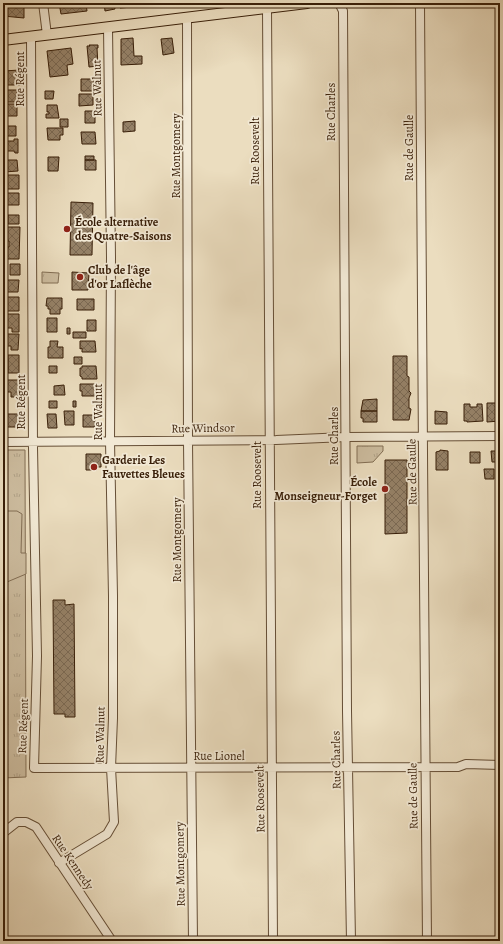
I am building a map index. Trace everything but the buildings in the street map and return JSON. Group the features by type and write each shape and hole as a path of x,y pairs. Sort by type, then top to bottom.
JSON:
{"main road":[{"path":"3,40 307,3"}],"street":[{"path":"43,3 47,35"},
{"name":"Rue Charles","path":"339,3 343,11 348,768 351,941"},
{"name":"Rue de Gaulle","path":"420,3 427,941"},
{"name":"Rue Roosevelt","path":"267,9 273,941"},
{"name":"Rue Montgomery","path":"187,18 188,440 193,941"},
{"name":"Rue Walnut","path":"60,863 107,834 114,822 111,768 113,718 113,596 110,441 111,257 108,28"},
{"name":"Rue Régent","path":"31,37 33,441 37,656 34,768"},
{"name":"Rue Windsor","path":"3,442 269,440 346,437 500,436"},
{"name":"Rue Lionel","path":"34,768 348,768 458,767 466,764 500,765"},
{"name":"Rue Kennedy","path":"3,833 17,822 26,822 36,827 112,941"}],"green space":[{"path":"42,272 59,273 58,283 42,283"},
{"path":"357,446 383,446 383,451 373,462 357,463"},
{"path":"3,450 25,450 26,777 3,778"},
{"path":"3,511 17,511 22,514 21,553 26,553 26,574 7,582 3,582"}],"place":[{"name":"École alternative des Quatre-Saisons","path":"67,229"},
{"name":"Club de l'âge d'or Laflèche","path":"80,277"},
{"name":"Garderie Les Fauvettes Bleues","path":"94,467"},
{"name":"École Monseigneur-Forget","path":"385,489"}]}
